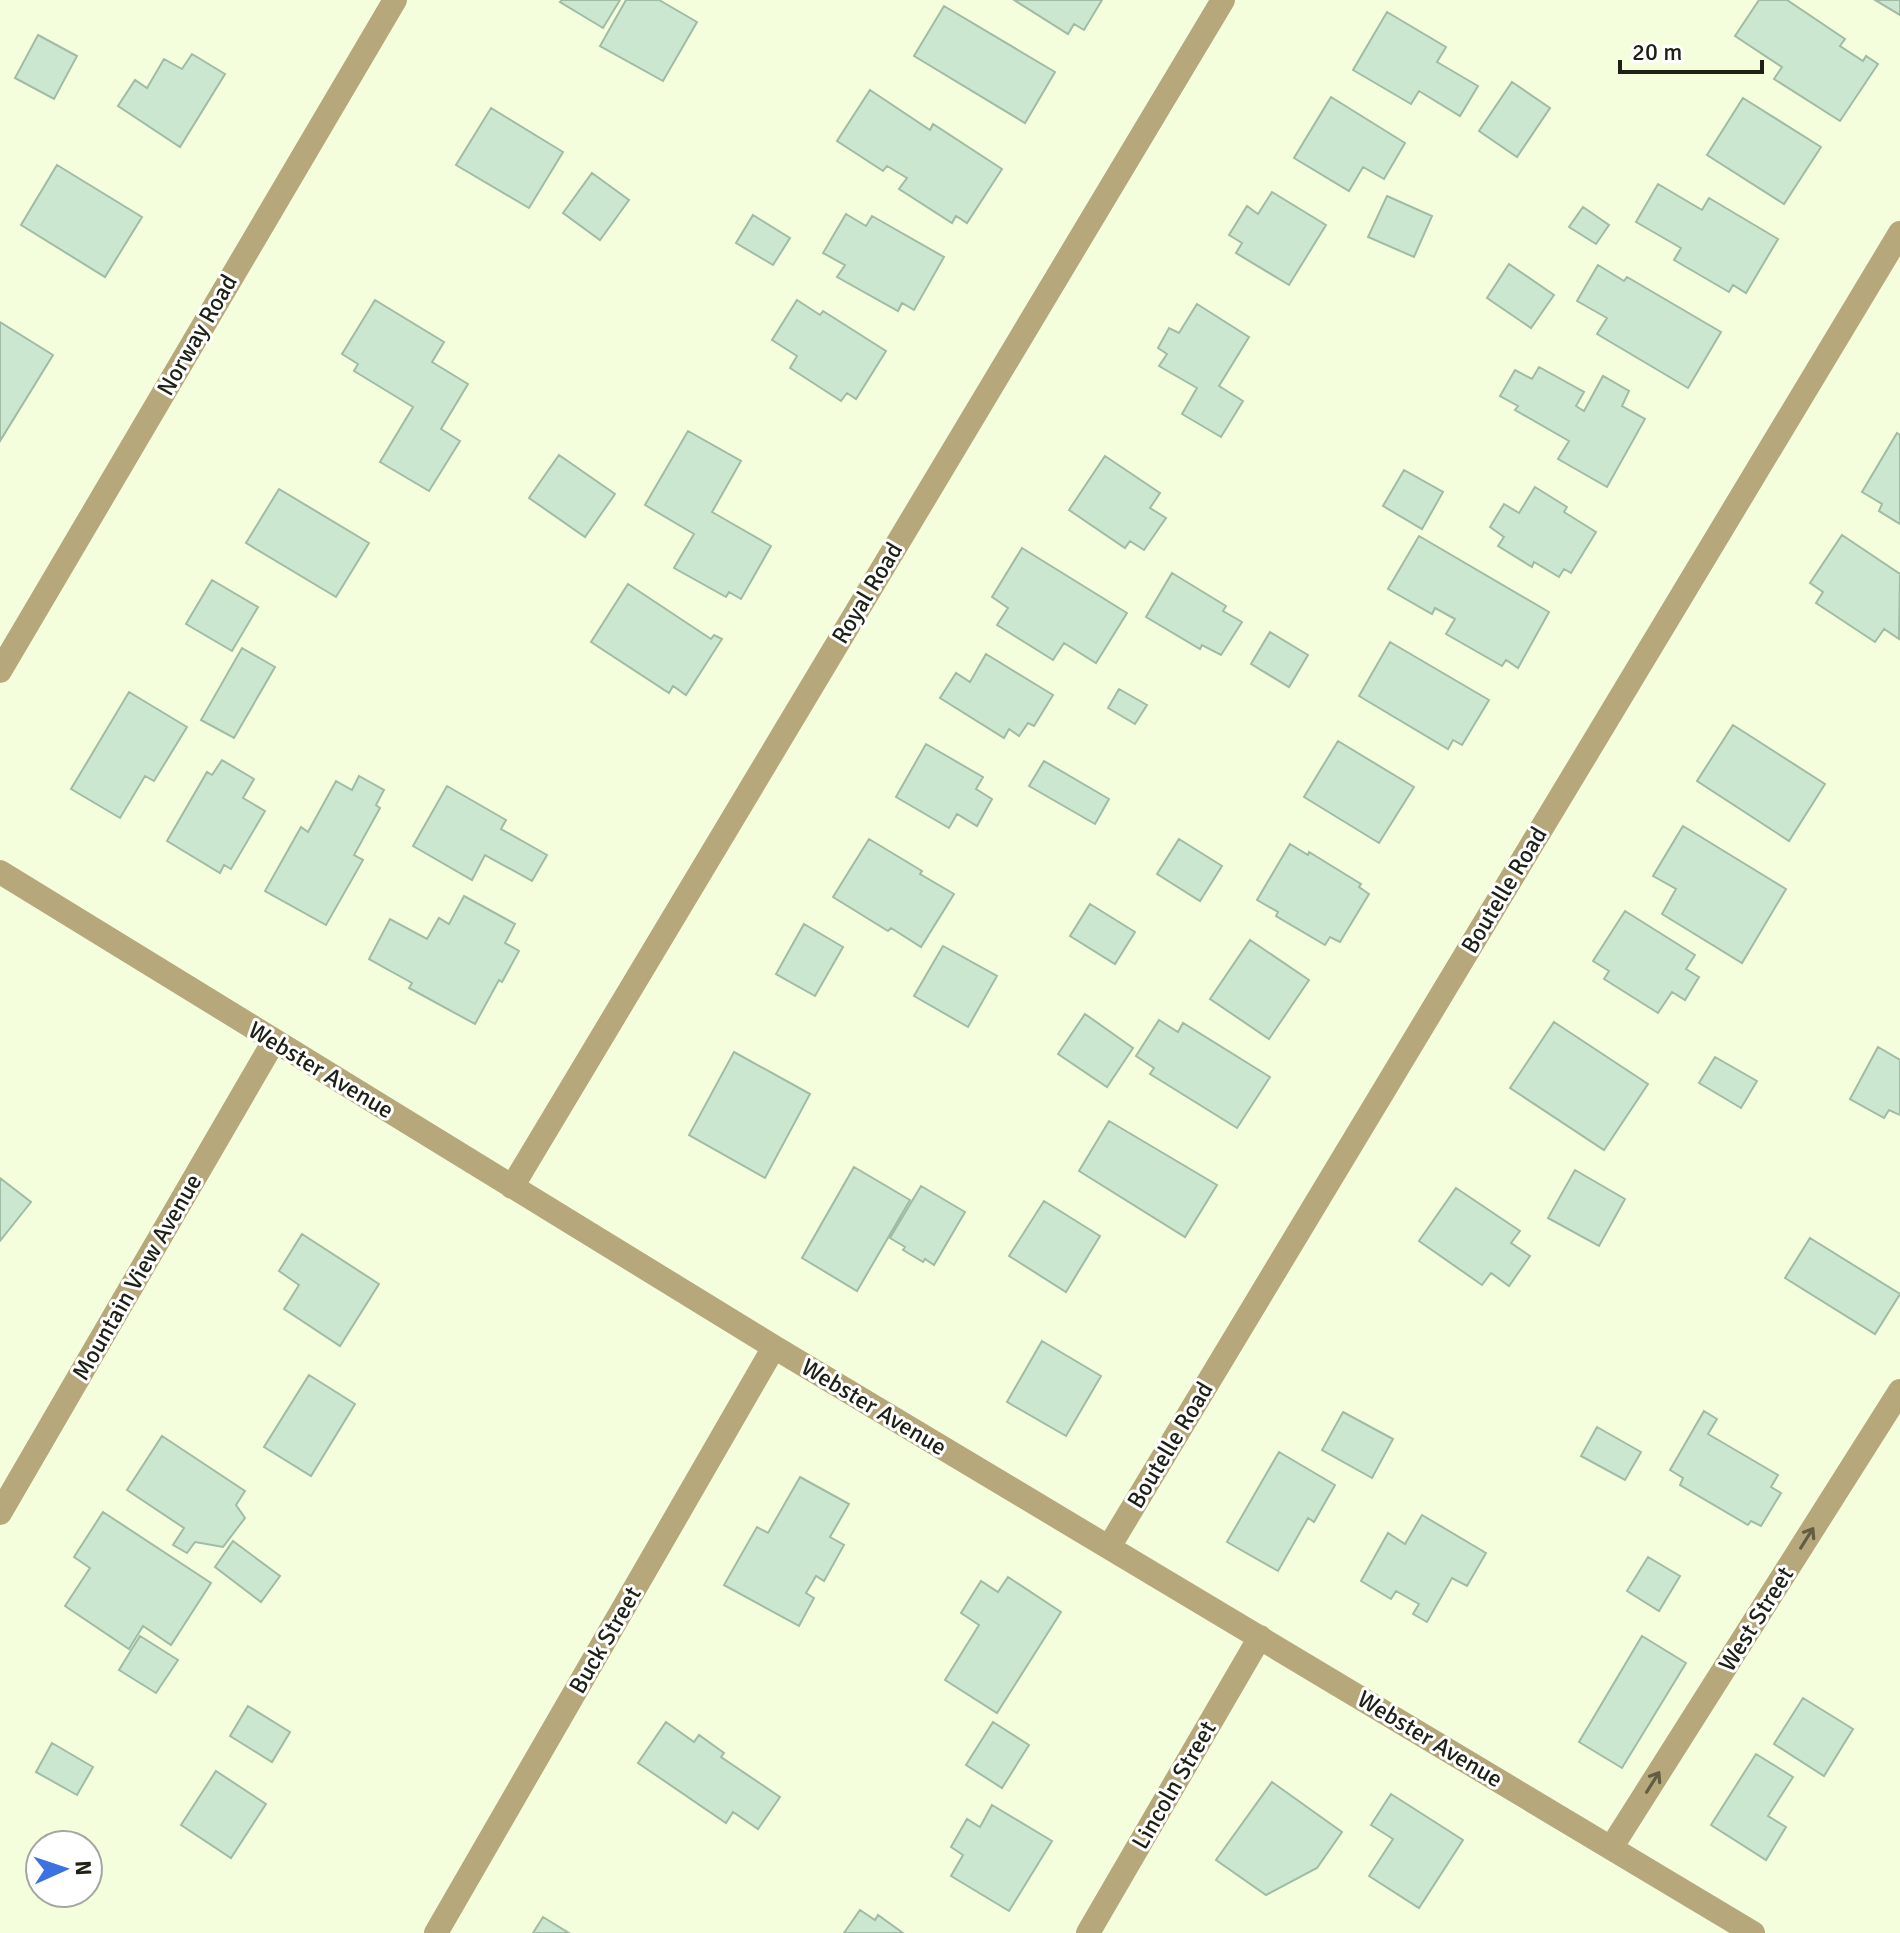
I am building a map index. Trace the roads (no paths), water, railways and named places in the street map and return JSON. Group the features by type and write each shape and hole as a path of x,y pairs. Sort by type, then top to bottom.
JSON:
{"street":[{"name":"Norway Road","path":"0,671 395,0"},
{"name":"Royal Road","path":"512,1187 1223,0"},
{"name":"Boutelle Road","path":"1109,1547 1900,233"},
{"name":"Webster Avenue","path":"0,872 774,1347 1753,1933"},
{"name":"Mountain View Avenue","path":"0,1513 274,1041"},
{"name":"Buck Street","path":"436,1933 774,1347"},
{"name":"West Street","path":"1611,1848 1900,1391"},
{"name":"Lincoln Street","path":"1088,1933 1260,1637"}]}
